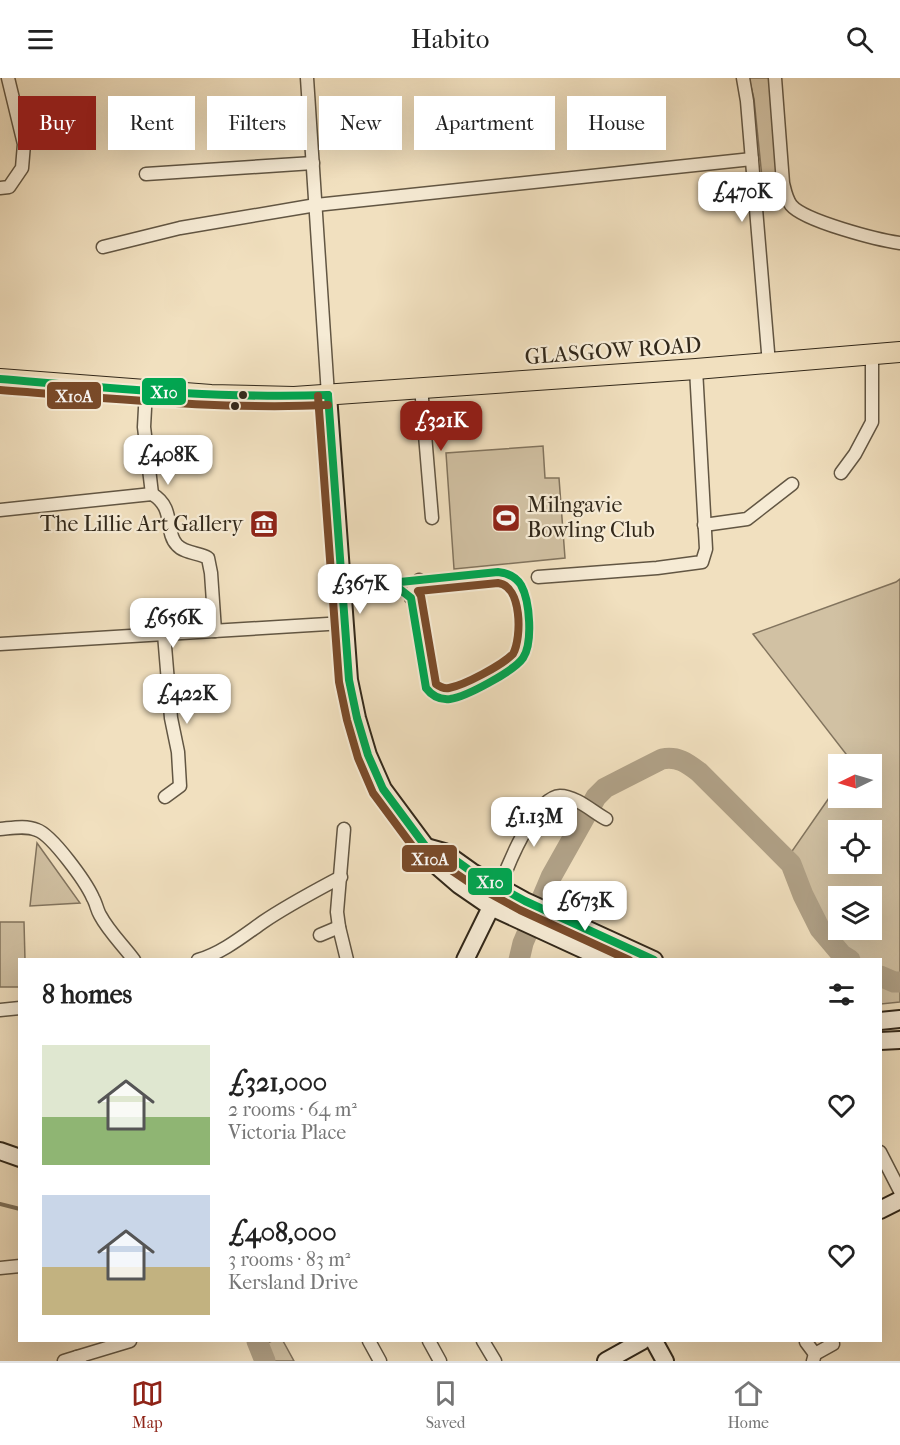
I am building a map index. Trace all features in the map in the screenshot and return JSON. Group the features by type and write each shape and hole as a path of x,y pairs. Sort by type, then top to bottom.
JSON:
{"main road":[{"name":"GLASGOW ROAD","path":"0,379 247,396 328,395 768,364 900,352"},
{"path":"328,395 349,681 368,755 383,789 426,847 437,866 459,885 491,907 602,958"},
{"path":"426,847 444,852 464,867 500,888 556,916 650,958"},
{"path":"466,958 500,888"},
{"path":"882,1021 900,1020"},
{"path":"882,1041 900,1040"},
{"path":"0,1150 18,1157"},
{"path":"882,1209 900,1200"},
{"path":"606,1361 640,1342"},
{"path":"655,1342 665,1361"}],"street":[{"path":"0,188 9,187 22,168 24,144 8,78"},
{"path":"307,78 328,395"},
{"path":"743,78 747,101 768,364"},
{"path":"775,78 783,183 786,197 792,206 806,216 872,238 900,243"},
{"path":"104,247 180,228 316,205 752,159"},
{"path":"146,174 313,162"},
{"path":"841,473 855,454 872,422 872,355"},
{"path":"538,577 657,568 702,562 706,549 705,512 696,369"},
{"path":"422,387 432,518"},
{"path":"146,390 144,427 152,494"},
{"path":"704,525 747,519 792,484"},
{"path":"0,510 152,494 159,498 165,507 174,542 178,547 208,558 215,631"},
{"path":"411,598 419,580"},
{"path":"0,644 344,623"},
{"path":"164,634 171,718 178,752 180,786 165,798"},
{"path":"500,888 510,857 537,813 552,798 561,796 571,798 606,819"},
{"path":"0,829 25,827 36,829 52,840 93,896 100,915 114,937 133,958"},
{"path":"344,829 337,912 347,958"},
{"path":"204,958 341,877"},
{"path":"320,935 339,927"},
{"path":"0,1010 18,1008"},
{"path":"882,1156 900,1191"},
{"path":"0,1268 18,1266"},
{"path":"64,1361 79,1359 127,1342"},
{"path":"370,1342 380,1361"},
{"path":"430,1342 440,1361"},
{"path":"484,1342 495,1361"},
{"path":"806,1342 814,1357 833,1344"}],"shaded area":[{"path":"749,78 771,78 779,197 765,207 754,99"},
{"name":"Milngavie Bowling Club","path":"543,446 545,478 559,478 565,558 454,569 446,453"},
{"path":"900,579 900,1002 882,1004 882,958 840,958 823,946 790,854 828,799 828,808 882,808 882,754 846,754 753,634"},
{"path":"37,843 80,903 30,906"},
{"path":"0,922 24,922 25,958 18,958 18,987 0,987"},
{"path":"270,1342 284,1342 294,1361 270,1361 262,1345"}],"waterway":[{"path":"519,958 523,943 551,877 596,797 605,788 668,758 682,761 699,772 791,864 820,929 847,958"},
{"path":"882,977 900,982"},
{"path":"0,1204 18,1208"},
{"path":"257,1342 265,1361"}],"transit line":[{"name":"X10","path":"0,379 205,394 328,395"},
{"name":"X10A","path":"0,390 205,405 328,405"},
{"name":"X10","path":"328,395 349,680 368,755 383,789 426,847 444,852 472,872 525,901 650,958"},
{"name":"X10A","path":"318,396 339,682 358,758 373,793 419,855 439,862 467,881 520,910 625,958"},
{"name":"X10","path":"341,588 498,572 508,574 521,585 527,601 529,633 523,658 500,676 467,694 450,699 434,695 426,688 411,598 392,583"},
{"name":"X10A","path":"498,583 506,586 516,602 519,625 513,654 492,669 464,683 447,688 439,686 436,684 421,596 418,591 498,583"},
{"name":"X10A","path":"342,598 389,594"}],"place":[{"name":"Milngavie Bowling Club","path":"506,518"},
{"name":"The Lillie Art Gallery","path":"264,524"}]}
